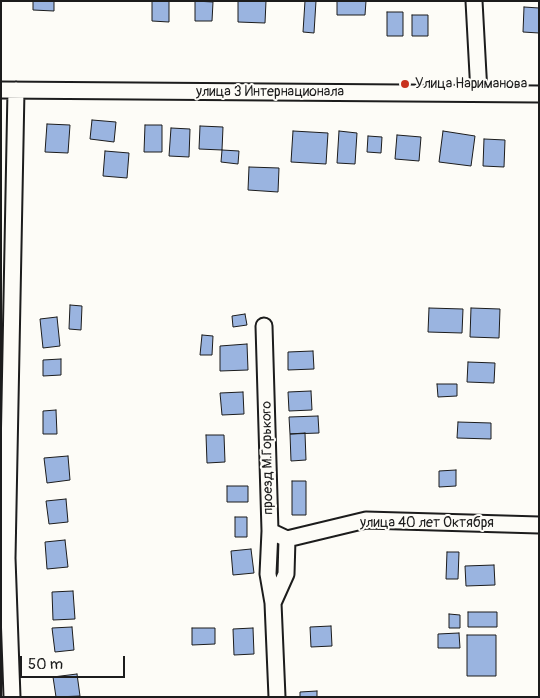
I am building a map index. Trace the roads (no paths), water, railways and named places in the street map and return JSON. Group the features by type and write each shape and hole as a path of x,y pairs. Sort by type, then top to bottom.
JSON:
{"street":[{"path":"474,1 479,93"},
{"path":"9,90 6,558 12,697"},
{"name":"улица 3 Интернационала","path":"9,90 539,94"},
{"name":"проезд М.Горького","path":"264,326 270,531 287,539"},
{"name":"улица 40 лет Октября","path":"287,539 366,520 539,525"},
{"path":"270,531 268,574 273,603 277,697"},
{"path":"273,603 286,574 287,539"}],"place":[{"name":"Улица Нариманова","path":"405,84"}]}
